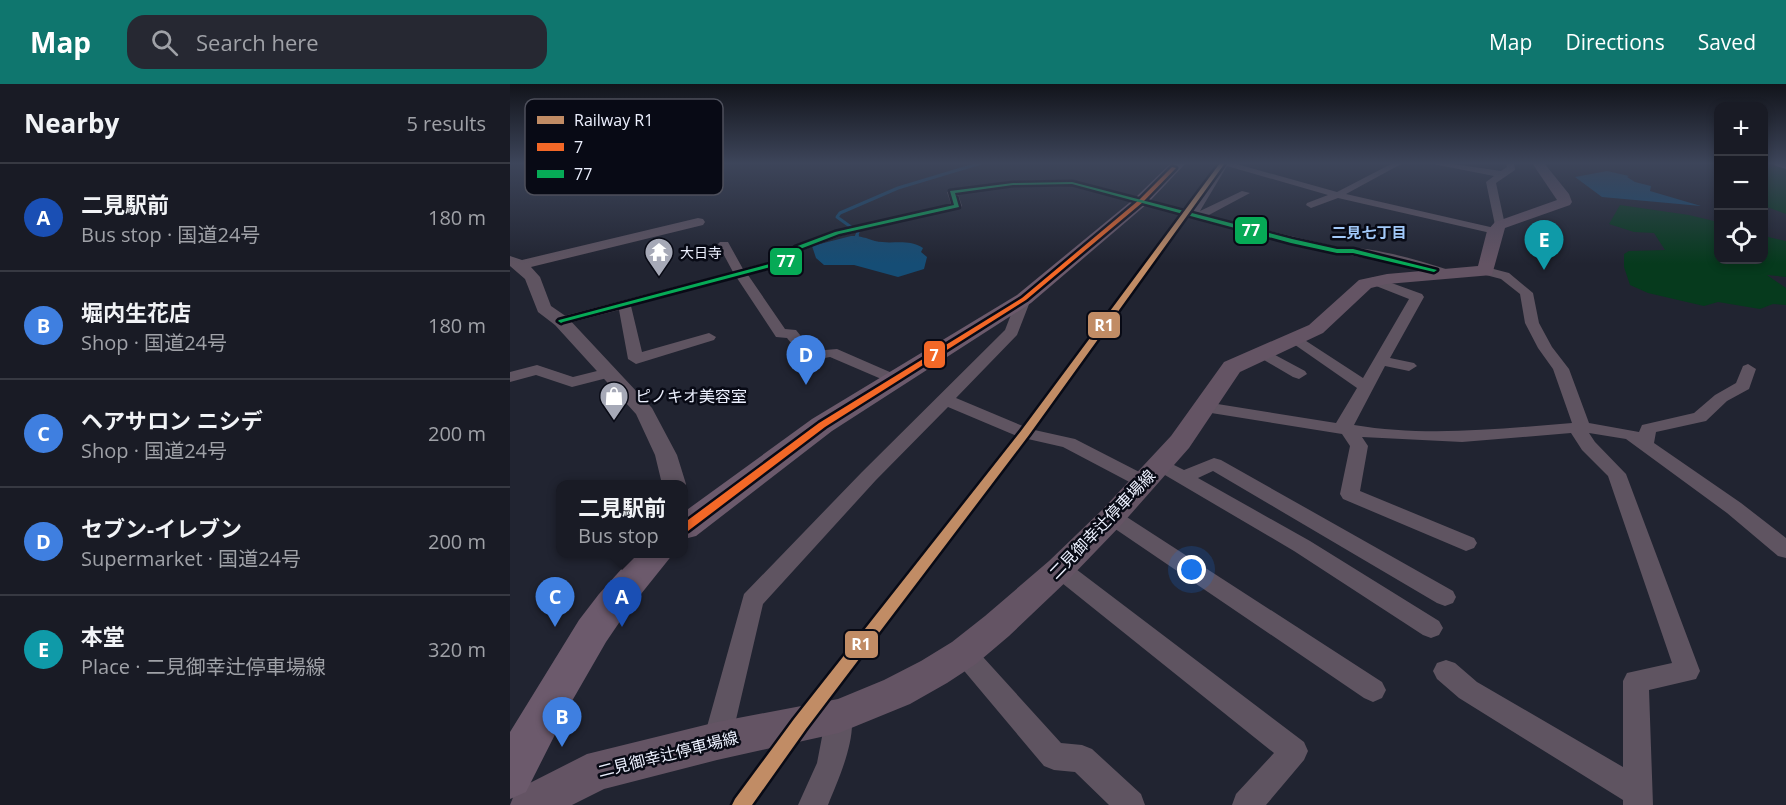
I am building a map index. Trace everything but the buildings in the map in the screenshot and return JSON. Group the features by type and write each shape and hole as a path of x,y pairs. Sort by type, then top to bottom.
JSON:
{"highway":[{"path":"688,521 822,425 1024,299 1146,197"},
{"path":"510,776 573,660 598,621 652,558"}],"main road":[{"path":"1486,271 1498,228 1565,202 1564,197"},
{"name":"二見御幸辻停車場線","path":"531,805 587,774 717,741 839,716 897,692 964,653 1060,569 1112,517 1162,474 1232,367 1316,329 1359,288 1375,281 1486,271"}],"street":[{"path":"561,321 739,272 799,258 797,248 802,246 837,233 957,206 954,197"},
{"path":"1124,197 1194,217 1337,251 1353,251 1416,264 1445,273"},
{"path":"1194,217 1206,197"},
{"path":"1194,217 1237,197"},
{"path":"1311,205 1334,197"},
{"path":"1346,197 1498,228 1497,207 1493,197"},
{"path":"515,263 698,222"},
{"path":"724,244 739,272 781,334 791,333 809,356 832,352 893,379"},
{"path":"515,263 532,277 544,308 561,321 645,412 666,455 673,480"},
{"path":"1486,271 1505,276 1526,293 1532,323 1545,348 1562,369 1579,427 1588,446 1617,474 1687,672 1636,681 1638,799"},
{"path":"1375,281 1418,297 1344,424 1359,446 1350,494 1466,543"},
{"path":"717,741 752,600 944,399 1012,332 1024,299"},
{"path":"624,303 636,359 709,337"},
{"path":"1295,340 1366,387"},
{"path":"1264,354 1299,374"},
{"path":"1382,361 1409,366"},
{"path":"1645,445 1648,429 1700,417 1722,398 1743,386 1748,369"},
{"path":"510,377 537,370 572,382 609,374"},
{"path":"944,399 1025,433 1069,443 1104,463 1162,474 1302,546 1431,628"},
{"path":"1205,407 1349,431 1462,437 1579,427 1631,435 1734,508 1786,550"},
{"path":"1162,474 1214,464 1445,597"},
{"path":"1112,517 1374,690"},
{"path":"1060,569 1294,751 1247,805"},
{"path":"964,653 1054,756 1083,759 1130,805"},
{"path":"1446,671 1468,690 1638,799"},
{"path":"813,805 831,764 839,716"}],"green space":[{"path":"1768,197 1786,197 1786,214 1768,207"},
{"path":"1620,205 1714,221 1714,264 1768,264 1768,237 1786,241 1786,277 1767,275 1786,288 1786,305 1773,304 1760,309 1718,302 1704,306 1648,293 1630,285 1624,267 1624,254 1629,251 1665,250 1654,233 1634,232 1609,224"}],"water":[{"path":"1602,197 1669,197 1701,206"},
{"path":"851,236 881,242 906,242 917,245 923,248 921,252 927,257 924,269 898,277 854,265 824,265 816,258 812,246"}],"waterway":[{"path":"856,238 858,232 837,217 840,213 878,197"},
{"path":"855,241 857,236"}],"rail line":[{"name":"R1","path":"741,805 800,724 1025,433 1197,197"}],"transit line":[{"name":"77","path":"561,321 799,258 797,248 837,233 957,206 954,197"},
{"name":"77","path":"1124,197 1291,241 1337,251 1353,251 1434,270"},
{"name":"7","path":"688,525 822,425 1024,299 1145,197"}],"place":[{"name":"本堂","path":"1544,270"},
{"name":"大日寺","path":"659,278"},
{"name":"セブン-イレブン","path":"806,385"},
{"name":"ピノキオ美容室","path":"614,422"},
{"name":"ヘアサロン ニシデ","path":"555,627"},
{"name":"二見駅前","path":"622,627"},
{"name":"堀内生花店","path":"562,747"}],"district":[{"name":"二見七丁目","path":"1369,232"}]}
